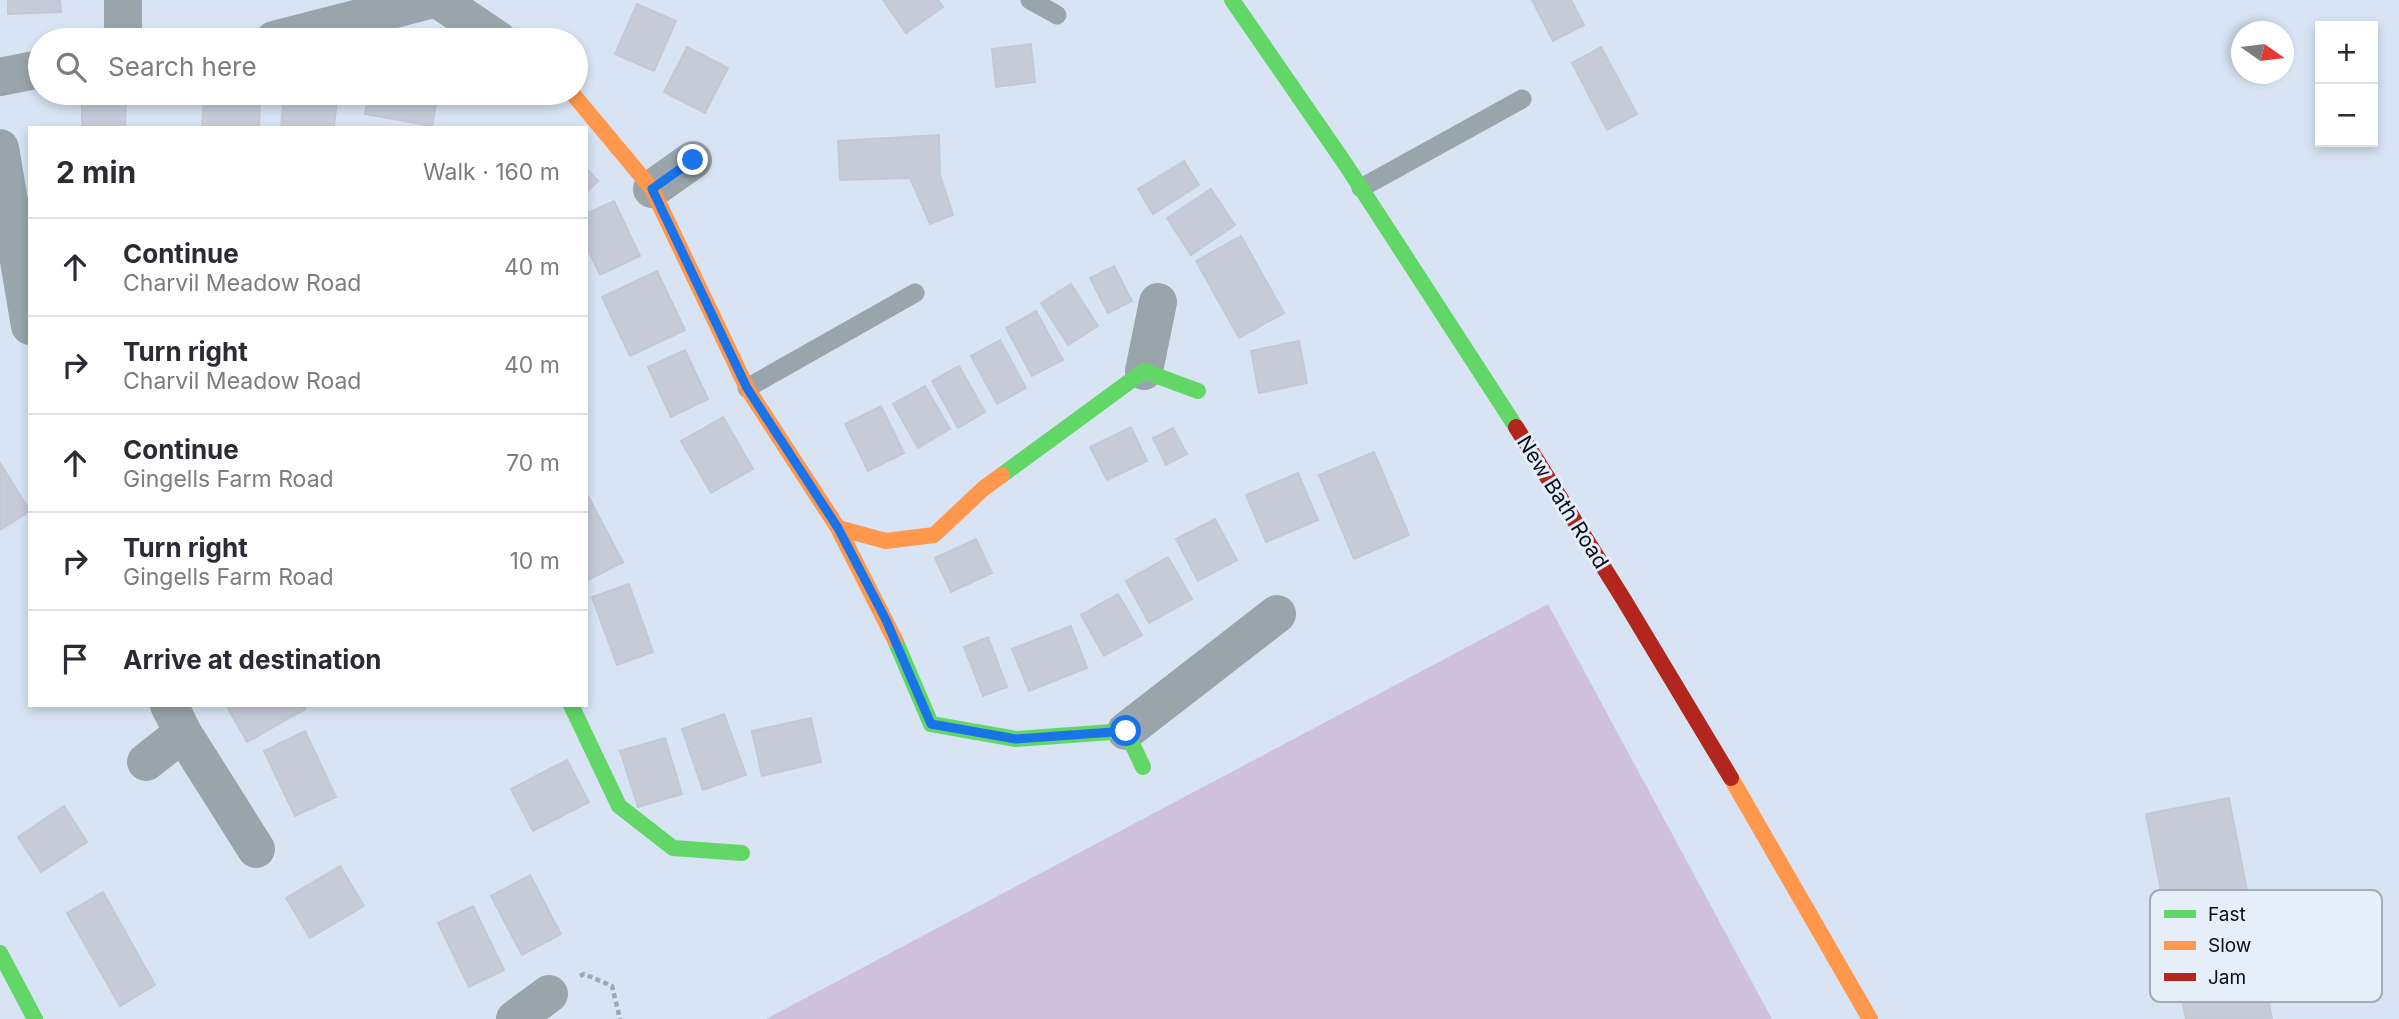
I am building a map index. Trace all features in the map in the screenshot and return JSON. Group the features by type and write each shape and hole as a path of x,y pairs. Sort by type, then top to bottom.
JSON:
{"street":[{"path":"123,0 123,28"},
{"path":"320,28 429,0"},
{"path":"439,0 480,28"},
{"name":"New Bath Road","path":"1232,0 1361,188 1568,509 1728,770 1870,1019"},
{"path":"0,77 28,71"},
{"path":"582,105 652,189 747,388 838,528 886,620 931,724 1016,739 1126,731 1277,614"},
{"path":"0,148 28,314"},
{"path":"652,189 693,160"},
{"path":"838,528 886,541 933,535 984,488 1144,372 1158,302"},
{"path":"1144,372 1198,391"},
{"path":"572,707 619,806 673,848 742,853"},
{"path":"146,762 176,719 256,849"},
{"path":"1126,731 1143,767"},
{"path":"0,953 35,1019"},
{"path":"515,1019 549,995"}],"lane":[{"path":"1030,0 1057,15"},
{"path":"1361,188 1522,99"},
{"path":"747,388 915,293"}],"path":[{"path":"549,995 584,974 612,986 620,1019"}],"shaded area":[{"path":"1548,604 1772,1019 766,1019"}],"building":[{"path":"8,0 60,0 61,12 8,14"},
{"path":"883,0 938,0 943,7 906,33"},
{"path":"1532,0 1571,0 1584,25 1553,41"},
{"path":"637,4 676,21 654,71 615,54"},
{"path":"1031,44 1035,82 996,87 992,49"},
{"path":"687,47 728,68 705,113 664,92"},
{"path":"1601,47 1637,114 1607,130 1572,63"},
{"path":"82,105 126,105 125,126 82,126"},
{"path":"204,105 260,105 259,126 202,126"},
{"path":"283,105 336,105 334,126 281,126"},
{"path":"367,105 436,105 432,126 365,114"},
{"path":"939,135 940,175 953,215 930,224 910,178 840,180 838,141"},
{"path":"1184,161 1199,185 1153,214 1138,189"},
{"path":"588,170 598,181 588,191"},
{"path":"1211,189 1235,225 1191,255 1167,218"},
{"path":"614,201 640,256 600,275 588,249 588,213"},
{"path":"1241,236 1284,313 1239,338 1196,261"},
{"path":"1114,266 1132,301 1108,313 1090,278"},
{"path":"657,271 685,330 630,356 602,297"},
{"path":"1071,284 1098,326 1068,345 1041,303"},
{"path":"1036,311 1063,360 1032,376 1006,328"},
{"path":"1000,340 1026,388 997,404 971,356"},
{"path":"1299,341 1307,383 1259,393 1251,351"},
{"path":"685,350 708,399 671,417 648,367"},
{"path":"959,366 985,412 958,428 932,381"},
{"path":"925,386 950,429 918,448 893,404"},
{"path":"881,406 904,453 868,471 845,424"},
{"path":"723,417 753,469 711,493 681,441"},
{"path":"1131,427 1147,461 1107,480 1090,447"},
{"path":"1173,428 1187,454 1166,465 1153,438"},
{"path":"1374,452 1409,535 1354,559 1319,475"},
{"path":"0,463 28,508 28,512 0,530"},
{"path":"1298,473 1318,520 1266,542 1246,495"},
{"path":"588,496 623,562 588,580"},
{"path":"1215,519 1237,560 1198,581 1176,539"},
{"path":"976,539 992,573 951,592 935,558"},
{"path":"1168,557 1192,599 1149,623 1126,581"},
{"path":"629,584 653,652 617,665 592,597"},
{"path":"1118,594 1142,635 1104,656 1081,615"},
{"path":"1071,626 1087,668 1029,691 1012,649"},
{"path":"988,637 1007,687 983,696 964,647"},
{"path":"227,707 304,707 305,709 247,742"},
{"path":"724,714 746,775 703,790 682,729"},
{"path":"811,718 821,762 762,776 752,731"},
{"path":"305,731 336,797 295,816 264,751"},
{"path":"665,738 682,794 638,807 620,751"},
{"path":"567,760 589,802 533,831 511,789"},
{"path":"2229,798 2247,890 2161,890 2146,814"},
{"path":"64,806 87,842 41,872 18,837"},
{"path":"340,866 364,906 310,938 286,898"},
{"path":"530,875 561,934 522,955 491,896"},
{"path":"103,892 155,985 120,1006 67,913"},
{"path":"473,906 504,970 469,987 438,923"},
{"path":"2183,1002 2269,1002 2272,1019 2186,1019"}],"traffic: fast":[{"path":"1232,0 1346,165 1516,427"},
{"path":"1002,475 1144,371 1198,391"},
{"path":"895,640 931,724 1016,739 1126,731 1143,767"},
{"path":"572,707 619,806 673,848 742,853"},
{"path":"0,953 35,1019"}],"traffic: slow":[{"path":"582,105 652,189 747,388 838,528"},
{"path":"895,640 838,528 886,541 934,535 984,488 1002,475"},
{"path":"1731,778 1870,1019"}],"traffic: jam":[{"path":"1516,427 1731,778"}],"route":[{"path":"693,160 652,189 747,388 838,528 886,620 931,724 1016,739 1126,731"}]}
